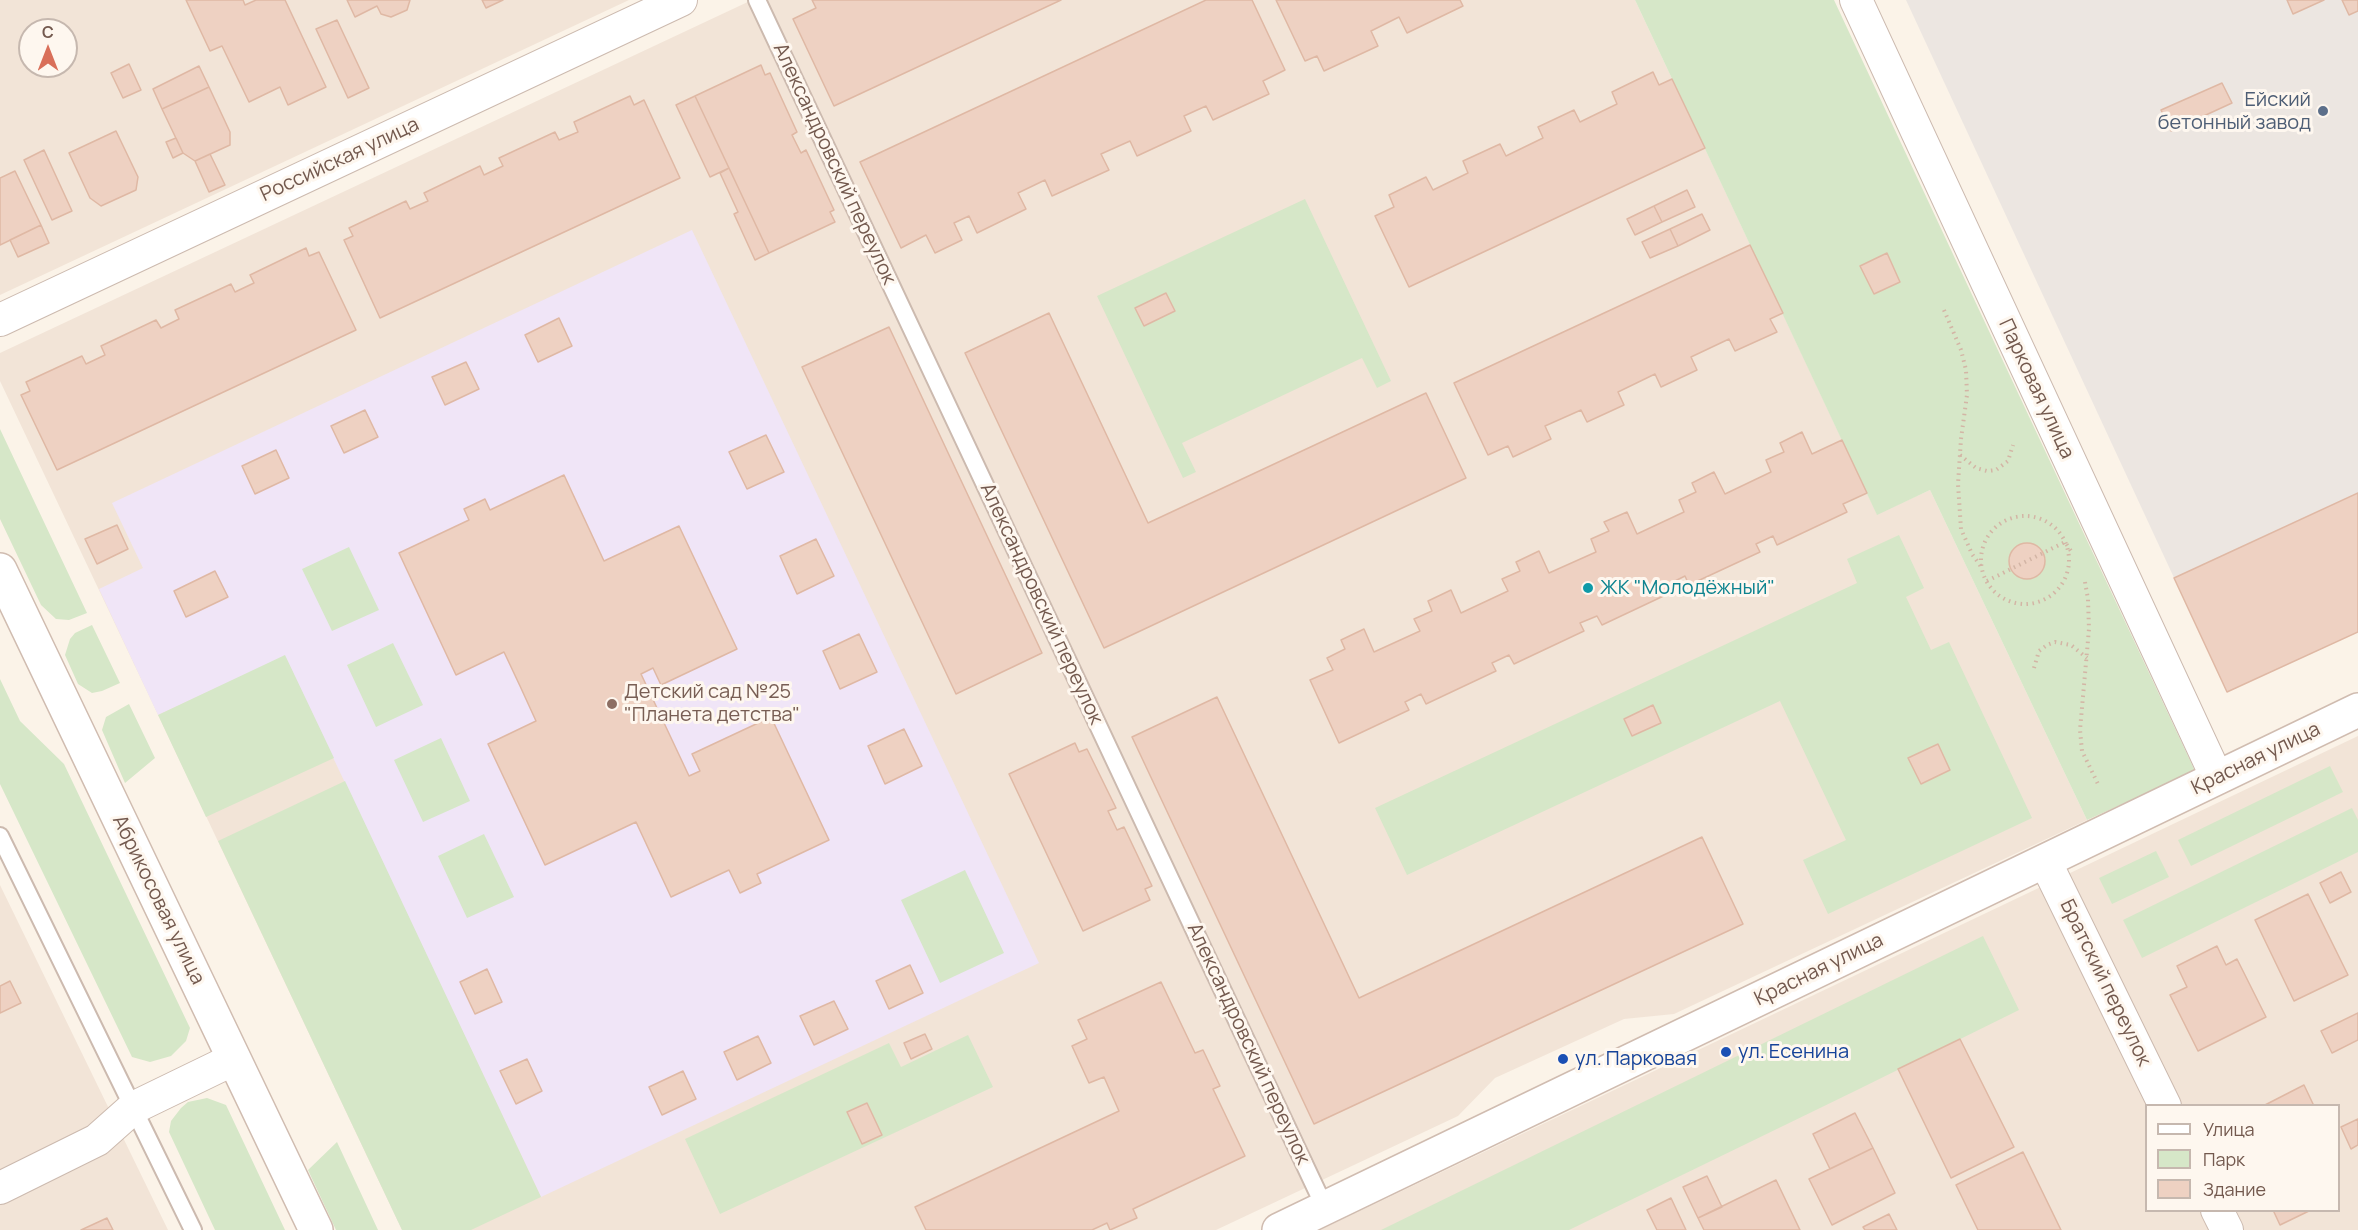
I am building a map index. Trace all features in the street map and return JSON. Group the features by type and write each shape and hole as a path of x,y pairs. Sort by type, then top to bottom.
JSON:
{"street":[{"name":"Российская улица","path":"0,320 681,0"},
{"name":"Парковая улица","path":"1856,0 2217,778"},
{"name":"Абрикосовая улица","path":"0,570 316,1230"},
{"name":"Красная улица","path":"1279,1230 2358,710"},
{"name":"Братский переулок","path":"2045,861 2164,1104"},
{"path":"0,1188 97,1140 133,1108 234,1059"},
{"path":"2218,1212 2227,1230"}],"lane":[{"name":"Александровский переулок","path":"757,0 1325,1208"},
{"path":"0,836 193,1230"}],"path":[{"path":"1944,310 1961,350 1966,370 1967,395 1960,455 1958,500 1961,529 1972,554 1996,593 2023,604 2038,602 2051,596 2062,585 2068,572 2069,556 2065,542"},
{"path":"1960,455 1976,468 1987,471 1996,470 2008,461 2013,445"},
{"path":"1982,568 1982,555 1988,538 2001,524 2013,518 2037,518 2049,523 2059,532 2075,558"},
{"path":"1987,581 2065,542"},
{"path":"2084,578 2089,606 2087,658 2080,717 2081,742 2082,751 2098,784"},
{"path":"2034,668 2039,651 2055,642 2071,645 2087,658"}],"shaded area":[{"path":"0,0 629,0 0,295"},
{"path":"752,0 1635,0 1877,514 1930,490 2087,820 1674,1014 1624,1019 1495,1078 1458,1116 1216,1230 402,1230 0,381 0,353"},
{"path":"1906,0 2358,0 2358,632 2227,692"},
{"name":"Детский сад №25 \"Планета детства\"","path":"692,230 1039,963 541,1197 285,656 158,715 99,589 143,568 112,503"},
{"path":"2358,736 2358,1230 1320,1230"},
{"path":"0,885 168,1230 0,1230"}],"green space":[{"path":"1635,0 1834,0 2195,771 2087,820 1930,490 1877,515"},
{"path":"1305,199 1391,381 1377,388 1362,358 1182,443 1196,472 1183,478 1097,296"},
{"path":"0,429 87,613 69,620 56,619 41,605 0,519"},
{"path":"1899,535 1924,588 1906,597 1931,650 1949,642 2032,818 1828,914 1803,860 1846,840 1780,701 1407,875 1375,808 1857,583 1847,559"},
{"path":"349,547 379,610 332,631 302,569"},
{"path":"92,625 120,683 92,693 78,684 65,655 70,639 75,633"},
{"path":"393,643 423,705 376,727 347,665"},
{"path":"285,655 334,758 206,817 158,715"},
{"path":"0,679 20,721 64,764 190,1028 186,1041 171,1056 150,1062 132,1057 0,784"},
{"path":"129,704 155,758 125,783 102,730 106,717"},
{"path":"441,738 470,801 423,822 394,760"},
{"path":"2330,766 2343,792 2191,866 2178,840"},
{"path":"345,781 541,1197 471,1230 402,1230 218,841"},
{"path":"2352,808 2358,820 2358,852 2142,958 2123,920"},
{"path":"484,834 514,897 467,918 438,856"},
{"path":"2156,851 2169,877 2112,904 2099,878"},
{"path":"965,870 1004,953 940,983 901,900"},
{"path":"1983,936 2019,1010 1855,1091 1569,1230 1381,1230"},
{"path":"968,1035 993,1087 720,1214 685,1139 889,1043 901,1067"},
{"path":"207,1098 226,1105 285,1230 215,1230 169,1132 171,1121 181,1108 188,1102"},
{"path":"337,1142 378,1230 336,1230 308,1170"}],"building":[{"path":"186,0 243,0 245,5 256,0 285,0 326,87 288,105 280,87 249,102 222,46 210,51"},
{"path":"347,0 410,0 407,10 391,17 381,14 377,6 355,17"},
{"path":"482,0 503,0 486,8"},
{"path":"812,0 1061,0 834,106 793,19 816,8"},
{"path":"1206,0 1252,0 1285,70 1263,81 1269,94 1213,120 1206,106 1184,116 1191,131 1137,156 1130,141 1101,154 1109,170 1052,196 1045,180 1018,193 1026,209 977,233 969,216 954,223 962,240 935,253 926,235 901,248 860,162"},
{"path":"1276,0 1460,0 1463,6 1407,33 1399,17 1371,31 1378,46 1324,71 1317,56 1305,61"},
{"path":"2287,0 2324,0 2293,14"},
{"path":"2342,0 2358,0 2358,11 2349,15"},
{"path":"337,20 369,88 348,98 316,29"},
{"path":"129,64 141,90 123,98 111,73"},
{"path":"761,65 765,75 770,73 797,132 792,135 801,153 806,150 834,210 830,212 835,222 769,253 695,96"},
{"path":"199,66 209,87 162,109 153,89"},
{"path":"1653,72 1659,85 1672,79 1705,148 1409,287 1375,216 1394,207 1389,195 1426,177 1433,190 1468,173 1463,161 1500,144 1506,156 1543,138 1538,127 1574,110 1580,122 1617,104 1612,92"},
{"path":"2222,83 2232,103 2171,131 2161,110"},
{"path":"209,87 230,132 230,145 195,161 183,153 162,109"},
{"path":"630,96 634,105 644,100 680,178 380,318 344,240 353,236 349,228 406,201 410,209 428,201 424,193 480,166 484,175 503,166 499,158 555,132 559,140 578,132 574,122"},
{"path":"695,96 729,168 710,177 676,105"},
{"path":"116,131 138,177 136,190 101,206 90,198 69,153"},
{"path":"176,138 183,153 173,158 166,142"},
{"path":"44,150 72,211 52,220 24,160"},
{"path":"210,154 225,185 209,192 195,161"},
{"path":"729,168 769,253 755,260 734,214 738,212 720,173"},
{"path":"15,171 41,225 0,245 0,178"},
{"path":"1687,190 1695,207 1662,222 1654,206"},
{"path":"1654,206 1662,222 1635,235 1627,219"},
{"path":"1702,214 1710,230 1678,246 1670,229"},
{"path":"41,225 49,243 18,257 10,240"},
{"path":"1670,229 1678,246 1650,258 1642,242"},
{"path":"1750,245 1783,313 1770,319 1777,332 1735,351 1729,339 1691,357 1697,370 1661,387 1655,374 1618,392 1624,405 1587,422 1581,410 1545,426 1551,439 1513,457 1508,446 1488,455 1454,383"},
{"path":"306,248 309,256 319,252 356,330 57,470 21,395 30,391 26,382 82,356 86,364 105,355 101,346 156,320 161,328 179,319 175,310 231,284 235,292 254,283 250,275"},
{"path":"1887,253 1900,282 1874,294 1860,266"},
{"path":"1166,293 1175,311 1144,326 1135,308"},
{"path":"1049,313 1148,523 1426,393 1466,478 1104,648 965,353"},
{"path":"559,318 572,346 538,362 525,335"},
{"path":"889,327 1042,653 956,694 802,367"},
{"path":"466,362 479,389 445,405 432,377"},
{"path":"365,410 378,437 344,453 331,426"},
{"name":"ЖК \"Молодёжный\"","path":"1802,432 1812,454 1842,440 1867,493 1843,504 1847,512 1777,545 1773,536 1756,544 1760,552 1689,585 1685,576 1669,584 1672,592 1602,625 1597,616 1580,623 1584,631 1514,664 1509,655 1492,663 1496,671 1426,704 1421,694 1405,702 1409,710 1339,743 1310,680 1333,670 1327,658 1345,649 1341,640 1364,629 1374,652 1420,631 1414,619 1432,611 1428,601 1451,590 1461,613 1508,591 1502,579 1520,571 1516,562 1539,551 1549,573 1596,552 1591,539 1609,531 1604,522 1627,512 1637,534 1684,512 1679,500 1696,492 1692,483 1714,472 1725,494 1771,472 1766,460 1784,452 1780,443"},
{"path":"766,435 784,472 747,489 729,452"},
{"path":"276,450 289,478 255,494 242,466"},
{"path":"564,475 604,561 679,526 737,649 661,685 653,668 641,674 689,776 700,771 692,754 771,717 829,840 757,874 761,883 740,893 729,870 671,897 636,822 545,865 488,744 536,721 520,686 504,652 456,675 399,553 469,520 464,509 485,499 490,510"},
{"path":"2358,493 2358,632 2227,692 2174,578"},
{"path":"117,525 128,549 97,564 85,539"},
{"path":"816,539 834,576 797,594 780,556"},
{"path":"2027,543 2040,548 2045,561 2040,574 2027,579 2014,574 2009,561 2014,548"},
{"path":"215,571 228,597 186,617 174,591"},
{"path":"859,634 877,672 840,689 823,651"},
{"path":"1217,697 1359,998 1702,837 1743,924 1314,1124 1132,737"},
{"path":"1653,705 1661,723 1632,736 1624,719"},
{"path":"904,729 922,766 885,784 868,746"},
{"path":"1075,743 1079,752 1087,749 1116,808 1108,811 1117,830 1124,827 1152,886 1145,889 1150,900 1083,931 1009,774"},
{"path":"1938,744 1950,770 1921,784 1908,758"},
{"path":"2341,872 2351,892 2330,903 2320,883"},
{"path":"2308,894 2348,975 2294,1001 2255,920"},
{"path":"2217,946 2226,965 2237,959 2266,1017 2198,1051 2170,995 2187,987 2177,966"},
{"path":"910,965 923,993 889,1009 876,981"},
{"path":"487,969 502,1002 475,1014 460,982"},
{"path":"10,981 21,1003 0,1013 0,986"},
{"path":"1161,982 1195,1053 1203,1050 1220,1086 1213,1089 1245,1156 1133,1209 1137,1218 1110,1230 1107,1223 1092,1230 926,1230 915,1207 1119,1111 1104,1077 1089,1083 1072,1046 1087,1039 1078,1020"},
{"path":"834,1001 848,1029 814,1045 800,1016"},
{"path":"2358,1013 2358,1040 2332,1053 2321,1031"},
{"path":"925,1034 932,1049 911,1059 904,1043"},
{"path":"758,1036 771,1063 737,1080 724,1052"},
{"path":"1960,1039 2014,1147 1951,1178 1898,1069"},
{"path":"527,1059 542,1091 516,1104 500,1071"},
{"path":"683,1071 696,1099 662,1115 649,1087"},
{"path":"2304,1085 2313,1104 2267,1104"},
{"path":"867,1103 882,1135 862,1144 847,1112"},
{"path":"1855,1113 1873,1148 1830,1169 1813,1134"},
{"path":"2358,1119 2358,1145 2351,1149 2341,1127"},
{"path":"1873,1148 1895,1193 1832,1225 1809,1179"},
{"path":"2023,1152 2061,1230 1978,1230 1956,1185"},
{"path":"1707,1176 1722,1207 1698,1218 1683,1187"},
{"path":"1776,1180 1800,1230 1704,1230 1698,1218"},
{"path":"1671,1198 1686,1230 1657,1230 1647,1210"},
{"path":"2274,1212 2307,1212 2280,1225"},
{"path":"1889,1214 1897,1230 1865,1230 1863,1227"},
{"path":"107,1218 113,1230 81,1230"}],"place":[{"name":"Ейский бетонный завод","path":"2323,111"},
{"name":"ЖК \"Молодёжный\"","path":"1588,588"},
{"name":"Детский сад №25 \"Планета детства\"","path":"612,704"},
{"name":"ул. Есенина","path":"1726,1052"},
{"name":"ул. Парковая","path":"1563,1059"}]}
